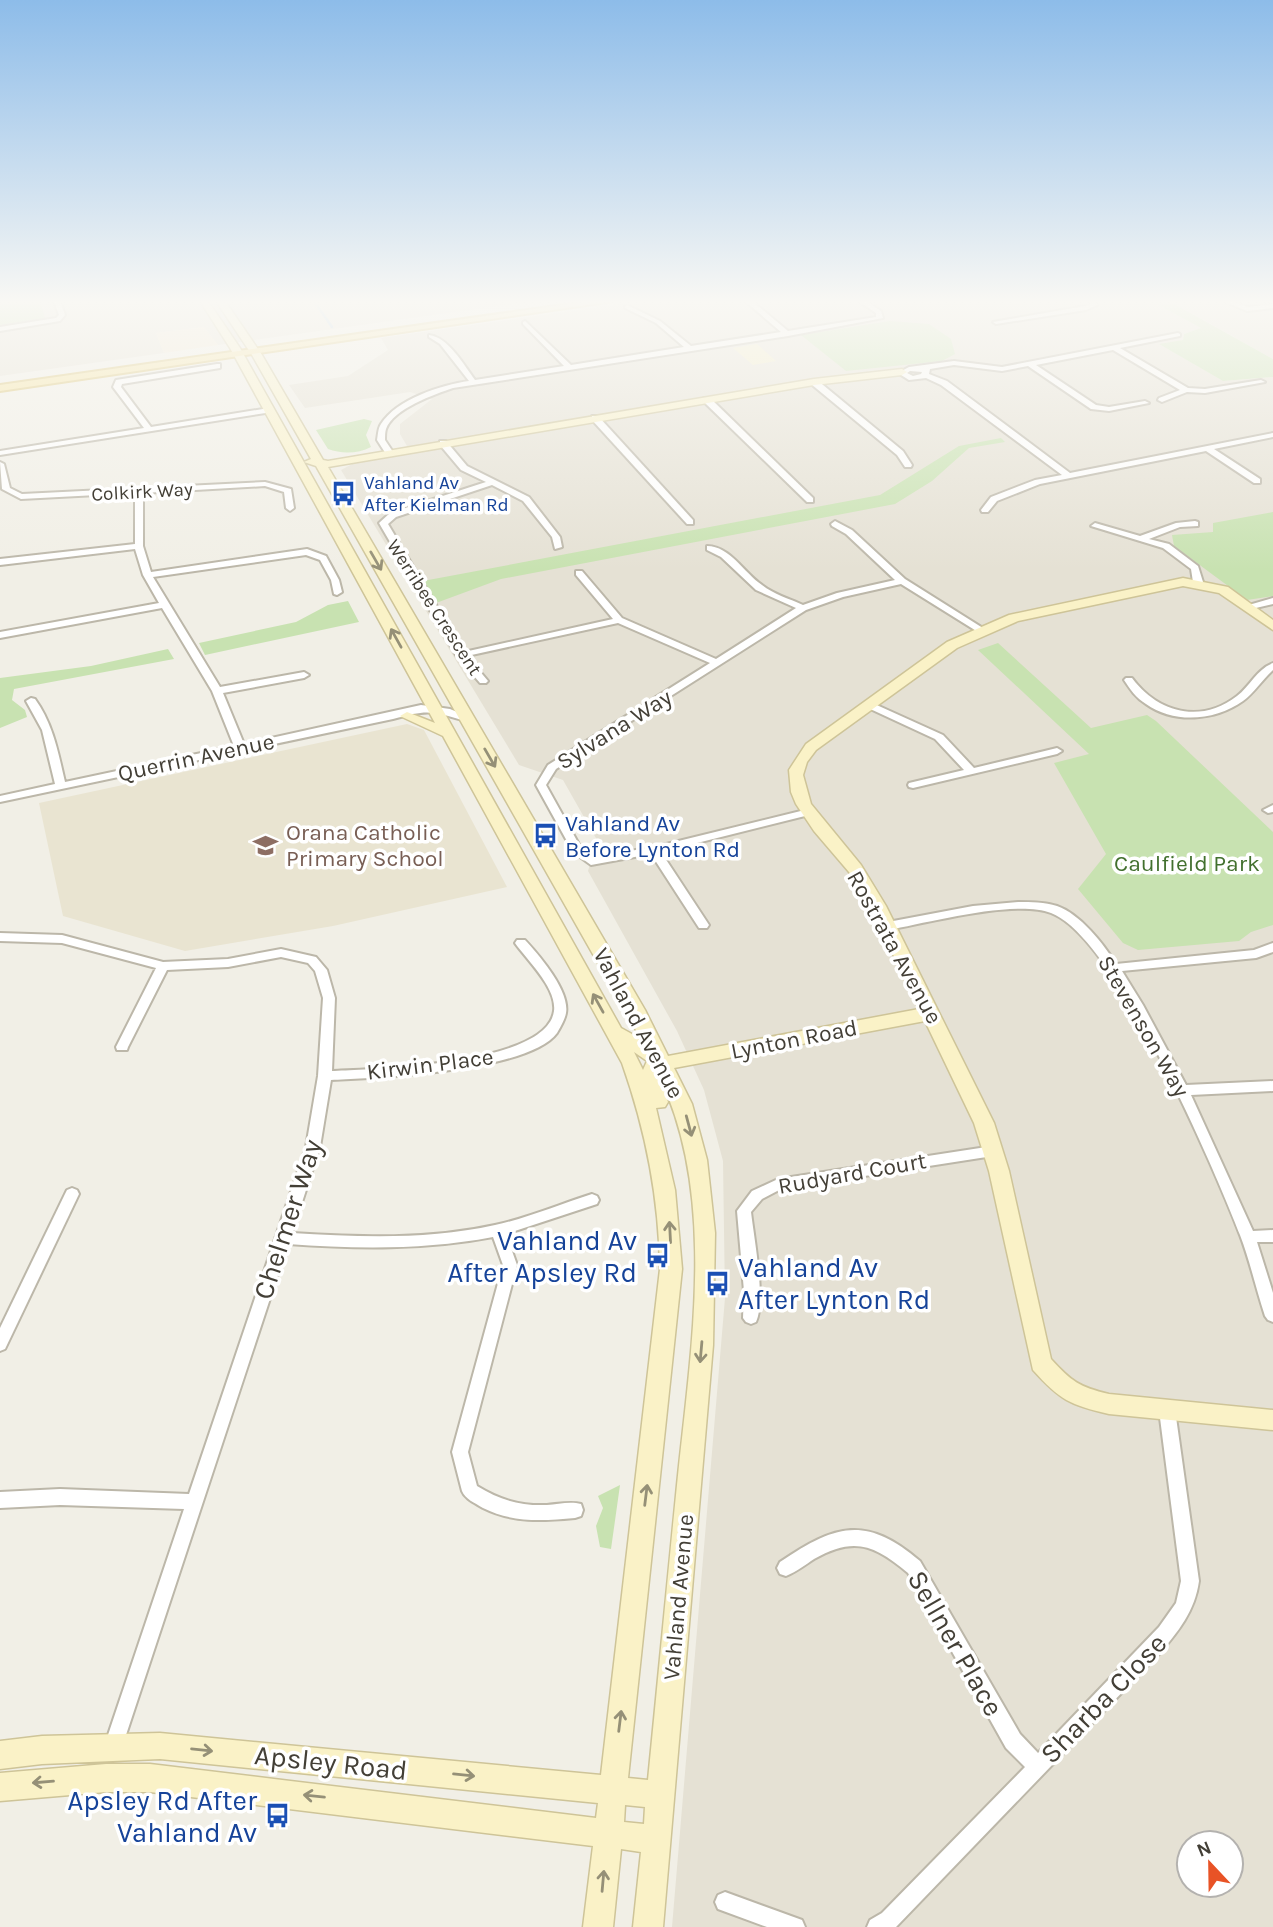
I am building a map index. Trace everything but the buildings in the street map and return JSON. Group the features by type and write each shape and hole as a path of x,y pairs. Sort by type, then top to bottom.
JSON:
{"main road":[{"name":"Vahland Avenue","path":"259,391 631,1063 660,1149 668,1201 671,1269 598,1927"},
{"name":"Vahland Avenue","path":"277,391 309,445 324,464 660,1058 690,1131 705,1233 702,1345 648,1927"},
{"path":"294,455 324,464 761,391"},
{"path":"309,445 326,454 346,457"},
{"path":"312,485 316,479 312,469 346,457 371,455"},
{"name":"Rostrata Avenue","path":"1167,1410 1109,1404 1083,1398 1063,1388 1049,1375 1035,1344 993,1151 961,1070 888,926 857,872 809,811 798,791 795,777 802,757 952,645 981,630 1032,613 1171,583 1198,582 1223,590 1273,626"},
{"path":"400,716 450,734"},
{"name":"Lynton Road","path":"660,1058 929,1007"},
{"path":"612,1028 660,1058 650,1077 667,1136 660,1149"},
{"path":"1167,1410 1273,1420"},
{"name":"Apsley Road","path":"0,1755 113,1746 170,1747 661,1795"},
{"name":"Apsley Road","path":"0,1787 106,1778 150,1778 370,1802 656,1840"}],"street":[{"path":"120,391 149,429"},
{"path":"389,452 380,432 388,420 426,394 439,391"},
{"path":"825,391 900,453 908,465"},
{"path":"952,391 1067,475"},
{"path":"1070,391 1094,407 1109,409 1145,402"},
{"path":"1162,400 1184,391"},
{"path":"707,400 810,500"},
{"path":"0,453 269,410"},
{"path":"595,418 690,522"},
{"path":"985,510 995,499 1011,491 1067,475 1273,435"},
{"path":"443,443 464,468 526,499 556,537 558,547"},
{"path":"1207,448 1258,481"},
{"name":"Colkirk Way","path":"0,464 6,489 21,497 276,485 288,491 290,508"},
{"name":"Werribee Crescent","path":"483,681 461,655 383,523 393,515 491,483"},
{"path":"139,492 139,546 147,575 217,691 240,748"},
{"path":"835,524 849,532 902,581 981,630"},
{"path":"1143,538 1179,525 1195,524"},
{"path":"1095,526 1166,545 1195,568 1198,582"},
{"path":"0,562 139,546"},
{"path":"710,548 724,555 759,588 803,608"},
{"path":"147,575 307,552 323,558 335,580 337,592"},
{"path":"579,573 619,620 718,663"},
{"name":"Sylvana Way","path":"809,811 600,862 585,858 543,792 541,780 552,767 803,608 840,595 902,581"},
{"path":"1247,607 1273,601"},
{"path":"0,635 165,605"},
{"path":"461,655 619,620"},
{"path":"1129,680 1141,697 1152,705 1174,713 1195,714 1231,705 1273,666"},
{"path":"217,691 304,675"},
{"path":"448,686 435,708 466,718"},
{"path":"31,701 38,709 50,741 61,786"},
{"path":"870,705 939,737 971,771"},
{"name":"Querrin Avenue","path":"0,799 435,708"},
{"path":"913,785 1057,751"},
{"path":"654,850 703,925"},
{"name":"Stevenson Way","path":"888,926 1007,906 1037,905 1068,915 1080,924 1113,968 1184,1090 1248,1237 1273,1316"},
{"name":"Chelmer Way","path":"0,937 62,939 163,966 228,963 281,953 312,960 321,970 329,998 325,1076 313,1147 192,1502 113,1746 106,1778"},
{"name":"Kirwin Place","path":"325,1076 448,1066 523,1049 547,1038 559,1021 557,1000 532,956 521,943"},
{"path":"1113,968 1256,954 1273,947"},
{"path":"122,1047 163,966"},
{"path":"1184,1090 1273,1086"},
{"name":"Rudyard Court","path":"751,1318 752,1291 744,1211 757,1195 778,1184 993,1151"},
{"path":"0,1344 72,1194"},
{"path":"283,1238 394,1244 441,1240 498,1231 592,1200"},
{"path":"498,1231 510,1265 460,1452 470,1491 495,1508 533,1514 575,1510"},
{"path":"1248,1237 1273,1236"},
{"name":"Sharba Close","path":"877,1927 889,1920 1178,1619 1190,1593 1167,1410"},
{"path":"0,1500 61,1497 192,1502"},
{"name":"Sellner Place","path":"786,1568 816,1548 848,1538 865,1536 893,1546 914,1567 1013,1741 1038,1767"},
{"path":"725,1902 795,1927"}],"shaded area":[{"path":"293,391 1273,391 1273,1927 672,1927 725,1298 723,1161 704,1090 677,1031 588,871 597,840 563,780 519,765 341,470 354,463 411,453 400,434 400,424 432,399 410,392 305,408"},
{"name":"Orana Catholic Primary School","path":"407,724 424,730 507,887 333,926 185,951 63,916 39,803"}],"green space":[{"path":"364,419 372,421 366,435 371,447 361,451 338,452 328,449 316,430"},
{"path":"1001,438 1005,442 969,448 932,481 895,504 501,579 436,603 423,581 880,495 959,446"},
{"path":"1273,512 1273,596 1247,600 1174,546 1172,535 1213,532 1213,523"},
{"path":"348,601 359,622 205,655 199,643 296,622 328,605"},
{"name":"Caulfield Park","path":"998,643 1091,728 1147,715 1156,721 1273,832 1273,925 1251,932 1239,941 1138,950 1123,943 1078,889 1106,854 1054,763 1089,754 978,650"},
{"path":"168,649 174,659 14,689 12,700 25,710 27,717 0,728 0,678 91,666"},
{"path":"620,1485 611,1549 600,1547 596,1526 603,1508 598,1496"}],"place":[{"name":"Vahland Av After Kielman Rd","path":"344,493"},
{"name":"Vahland Av Before Lynton Rd","path":"545,836"},
{"name":"Orana Catholic Primary School","path":"266,845"},
{"name":"Vahland Av After Apsley Rd","path":"657,1256"},
{"name":"Vahland Av After Lynton Rd","path":"718,1283"},
{"name":"Apsley Rd After Vahland Av","path":"277,1816"}]}
